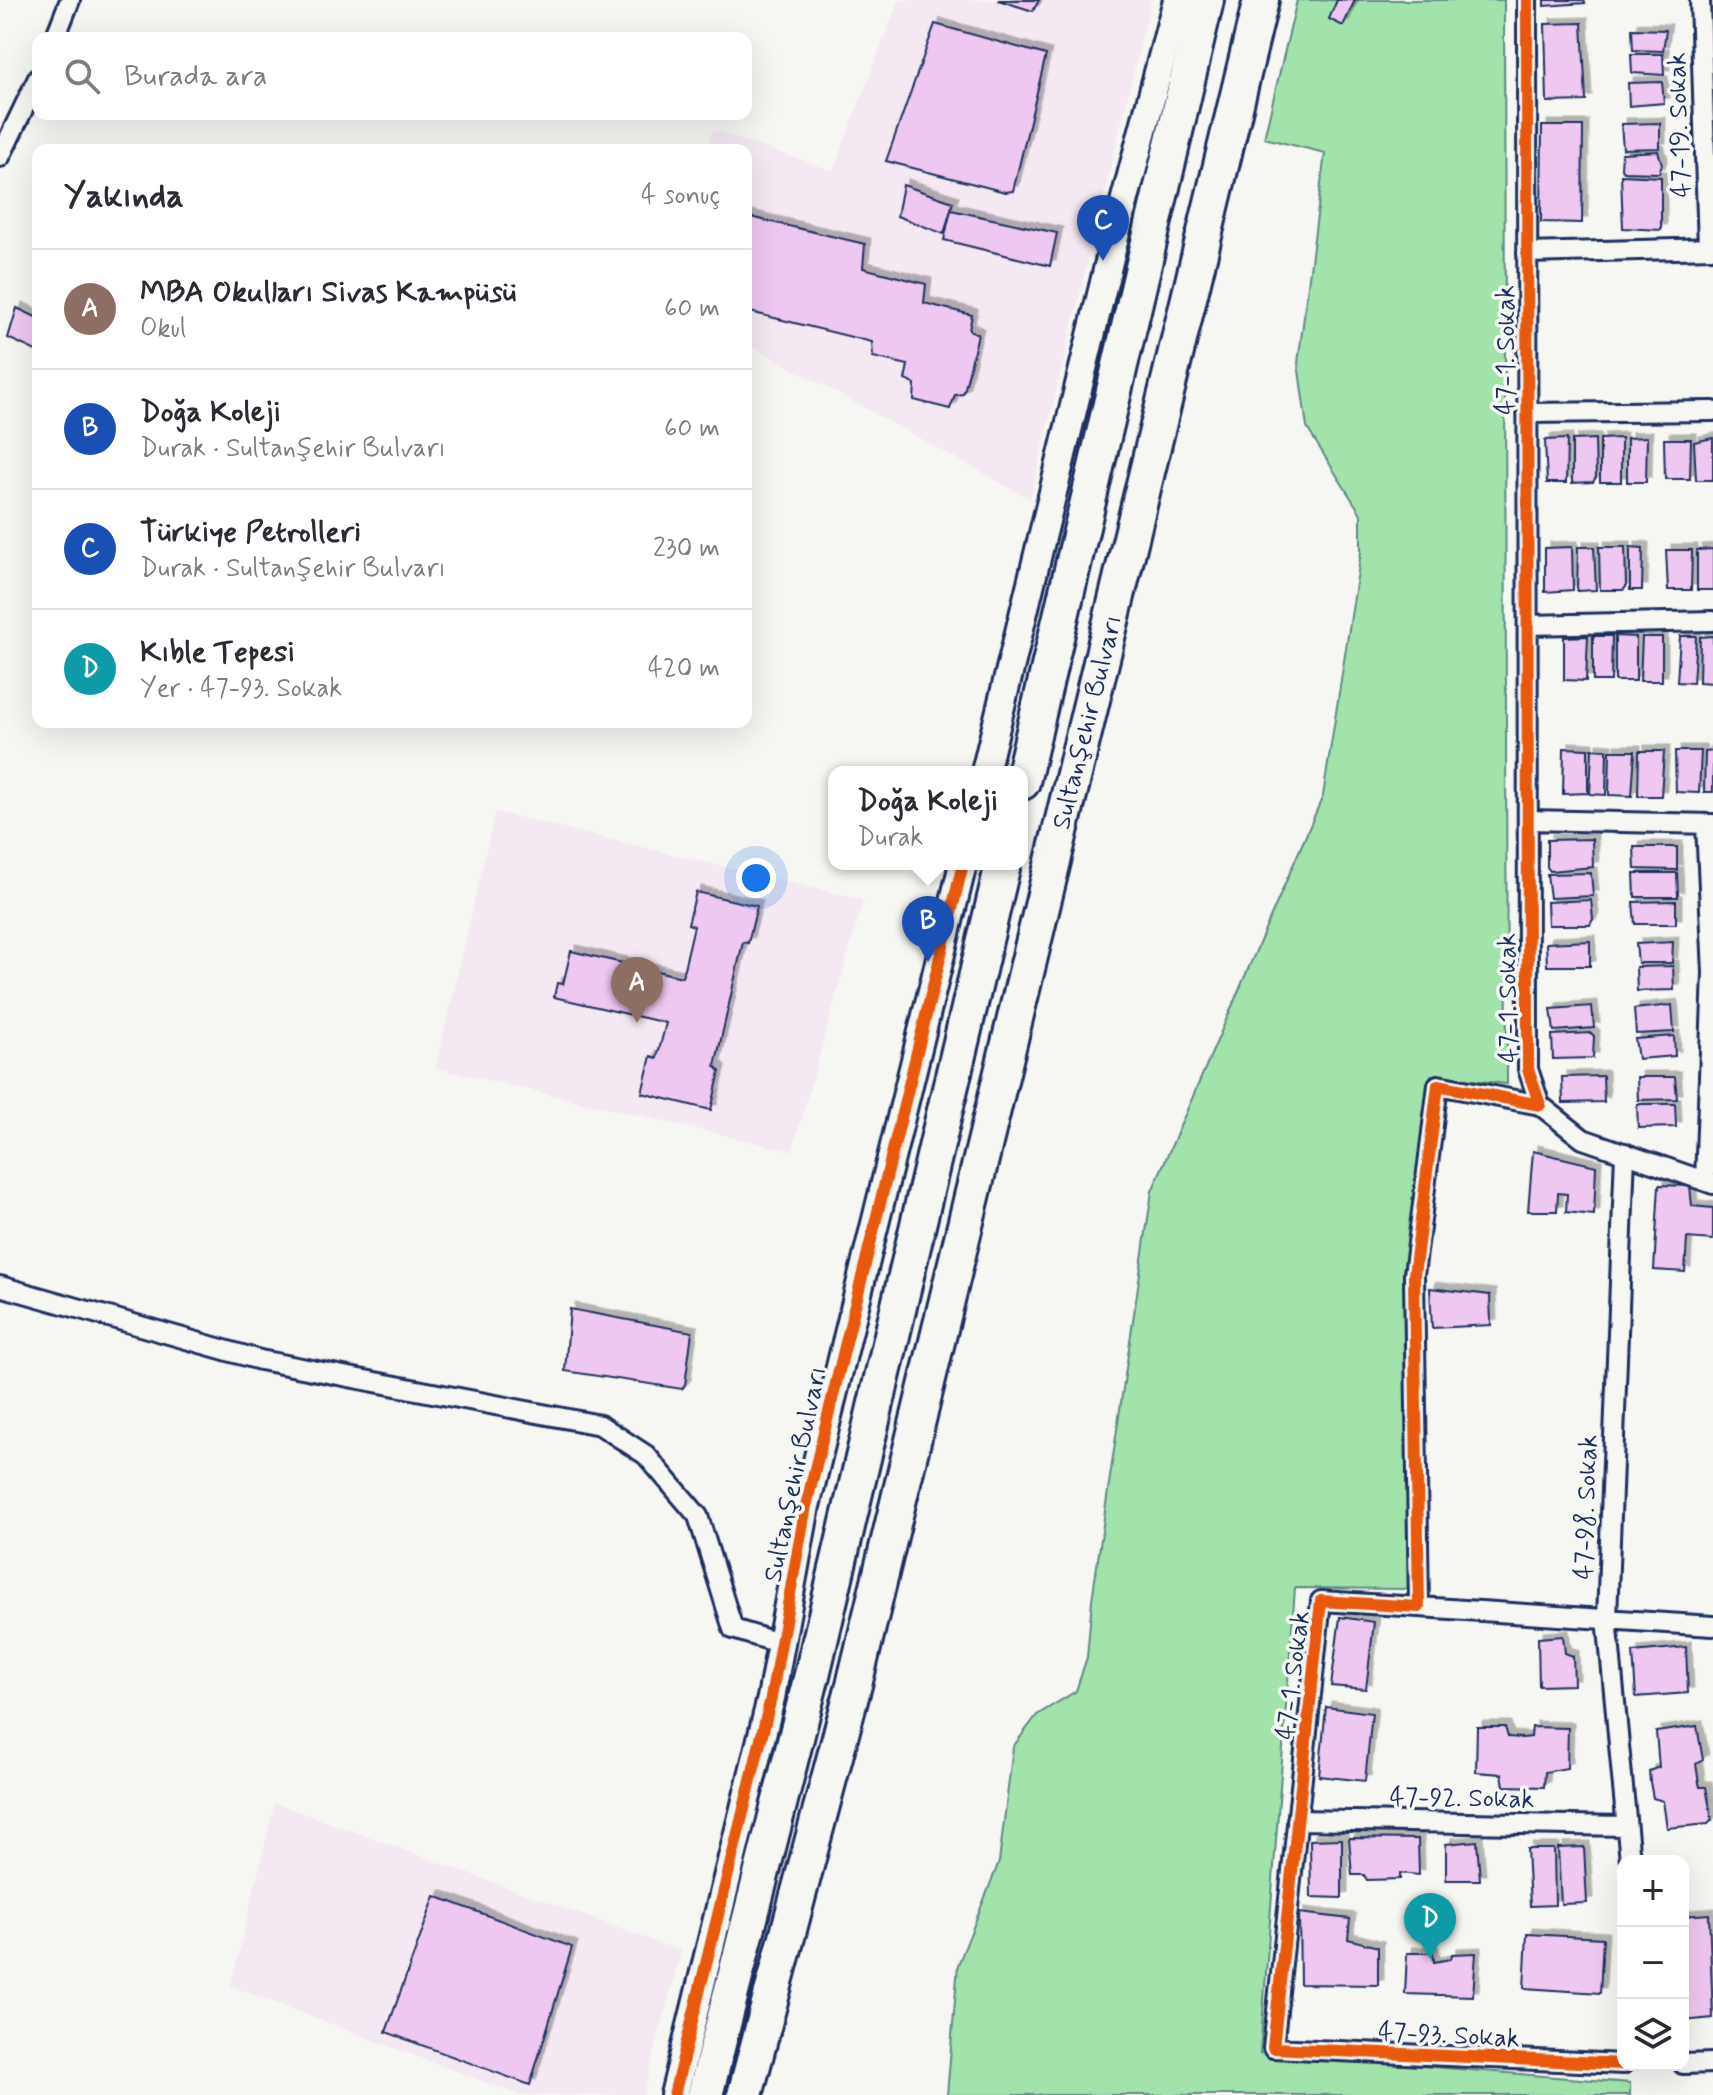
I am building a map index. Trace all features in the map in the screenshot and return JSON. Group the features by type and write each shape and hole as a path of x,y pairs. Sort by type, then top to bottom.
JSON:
{"highway":[{"name":"Sultanşehir Bulvarı","path":"1026,766 1206,0"},
{"name":"Sultanşehir Bulvarı","path":"745,2095 859,1665 1261,0"},
{"path":"705,2095 812,1675 1002,870"}],"street":[{"path":"57,32 70,0"},
{"path":"986,766 1116,233 1177,0"},
{"name":"47-1. Sokak","path":"1273,2048 1321,1601 1419,1607 1414,1275 1438,1085 1540,1105 1528,1069 1527,0"},
{"name":"47-19. Sokak","path":"1700,0 1710,248"},
{"path":"0,157 32,90"},
{"path":"1527,253 1710,248"},
{"path":"1527,413 1713,411"},
{"path":"1528,625 1713,621"},
{"path":"1528,820 1709,824 1713,973 1709,1182 1583,1139 1540,1105"},
{"name":"Sultanşehir Bulvarı","path":"674,2095 782,1644 806,1506 962,870"},
{"name":"47-98. Sokak","path":"1625,1153 1607,1618 1629,1855"},
{"path":"0,1286 260,1360 600,1425 646,1455 698,1516 733,1629 782,1644"},
{"path":"1419,1607 1713,1626"},
{"name":"47-92. Sokak","path":"1297,1820 1625,1826"},
{"name":"47-93. Sokak","path":"1273,2048 1617,2064"},
{"path":"1689,2064 1713,2063"}],"shaded area":[{"path":"899,0 1151,0 1030,499 752,346 752,144 708,144 713,130 833,171"},
{"path":"495,812 863,900 792,1151 436,1068"},
{"path":"275,1803 681,1951 643,2095 519,2095 231,1986"}],"green space":[{"path":"1297,0 1504,0 1507,1084 1431,1075 1403,1273 1409,1589 1295,1588 1260,2053 1630,2083 1630,2095 947,2095 958,1965 999,1862 1013,1747 1037,1715 1076,1691 1087,1657 1092,1600 1152,1191 1323,796 1361,552 1361,514 1307,428 1298,363 1325,153 1264,138"}],"building":[{"path":"998,0 1039,0 1033,11"},
{"path":"1337,0 1355,0 1343,26 1329,19"},
{"path":"1544,0 1584,0 1585,3 1544,6"},
{"path":"1582,23 1586,101 1547,102 1545,24"},
{"path":"935,24 1046,55 1013,191 1005,192 886,161"},
{"path":"1632,29 1666,30 1663,51 1633,50"},
{"path":"1631,54 1663,54 1664,75 1632,73"},
{"path":"1662,82 1664,103 1629,106 1628,83"},
{"path":"1660,123 1660,148 1623,149 1621,124"},
{"path":"1542,126 1583,126 1582,223 1541,222"},
{"path":"1658,151 1662,164 1659,173 1624,172 1621,168 1622,153"},
{"path":"1621,175 1661,177 1661,230 1623,228"},
{"path":"903,185 953,202 944,234 897,216"},
{"path":"951,210 1057,233 1050,266 944,240"},
{"path":"752,217 865,244 863,268 926,284 924,303 972,315 969,330 978,334 963,394 955,395 950,409 914,400 915,384 905,380 908,365 873,357 872,342 752,312"},
{"path":"17,308 32,315 32,349 8,338"},
{"path":"1647,437 1646,482 1627,482 1627,438"},
{"path":"1621,438 1621,482 1600,482 1600,439"},
{"path":"1713,438 1713,480 1696,480 1694,442"},
{"path":"1567,439 1566,483 1547,483 1545,440"},
{"path":"1595,439 1596,477 1593,482 1572,483 1572,440"},
{"path":"1664,439 1691,439 1690,479 1665,479"},
{"path":"1572,547 1573,590 1545,592 1545,548"},
{"path":"1578,547 1594,547 1596,590 1577,591"},
{"path":"1599,547 1625,547 1626,587 1623,590 1600,590"},
{"path":"1630,547 1643,548 1642,590 1630,590"},
{"path":"1713,549 1713,590 1697,590 1697,550"},
{"path":"1666,550 1692,550 1691,590 1668,590"},
{"path":"1588,636 1586,681 1564,680 1564,637"},
{"path":"1593,636 1612,636 1611,681 1593,681"},
{"path":"1615,636 1636,637 1636,681 1615,681"},
{"path":"1680,636 1696,636 1693,683 1677,682"},
{"path":"1713,636 1713,683 1699,682 1700,637"},
{"path":"1642,637 1662,637 1662,681 1640,681"},
{"path":"1564,748 1588,749 1588,793 1563,794"},
{"path":"1592,749 1607,750 1606,795 1590,794"},
{"path":"1610,751 1635,751 1632,796 1609,795"},
{"path":"1639,751 1664,751 1661,796 1638,796"},
{"path":"1675,751 1701,751 1699,793 1676,792"},
{"path":"1713,751 1713,792 1704,792 1705,752"},
{"path":"1592,839 1593,867 1550,871 1547,867 1547,840"},
{"path":"1634,847 1677,847 1677,870 1635,869"},
{"path":"1591,873 1593,896 1550,898 1547,874"},
{"path":"1634,873 1677,873 1678,897 1635,897"},
{"path":"696,892 757,906 748,943 743,942 715,1066 720,1071 711,1110 642,1093 651,1056 657,1058 666,1023 554,997 557,983 563,984 571,951 682,977 694,926 688,924"},
{"path":"1591,900 1593,919 1590,925 1548,925 1547,902"},
{"path":"1676,901 1676,924 1635,924 1633,902"},
{"path":"1590,941 1590,966 1547,966 1546,943"},
{"path":"1673,942 1672,963 1638,963 1636,944"},
{"path":"1673,966 1674,990 1637,991 1636,967"},
{"path":"1672,1005 1674,1032 1636,1034 1634,1009"},
{"path":"1592,1006 1594,1028 1554,1031 1551,1009"},
{"path":"1591,1033 1594,1036 1593,1058 1553,1059 1552,1035"},
{"path":"1674,1036 1675,1056 1638,1059 1635,1039"},
{"path":"1603,1076 1604,1102 1563,1103 1562,1077"},
{"path":"1637,1077 1675,1077 1677,1099 1638,1100"},
{"path":"1637,1104 1675,1104 1676,1127 1638,1128"},
{"path":"1533,1151 1596,1166 1594,1215 1566,1212 1567,1194 1558,1193 1557,1211 1528,1211"},
{"path":"1659,1185 1690,1186 1692,1206 1713,1208 1713,1240 1687,1238 1685,1272 1654,1270"},
{"path":"1430,1288 1490,1295 1491,1325 1432,1328"},
{"path":"570,1309 692,1332 685,1385 682,1389 565,1371"},
{"path":"1340,1617 1374,1622 1366,1689 1331,1686"},
{"path":"1563,1636 1565,1653 1573,1656 1574,1685 1539,1686 1538,1638"},
{"path":"1686,1647 1688,1693 1636,1697 1633,1652"},
{"path":"1326,1707 1372,1713 1365,1781 1319,1776"},
{"path":"1697,1726 1703,1760 1696,1764 1699,1783 1700,1787 1706,1787 1712,1820 1708,1824 1667,1828 1663,1801 1653,1798 1650,1782 1649,1771 1659,1767 1656,1732"},
{"path":"1477,1727 1505,1727 1508,1737 1522,1738 1531,1737 1532,1727 1568,1728 1567,1768 1545,1772 1544,1787 1504,1786 1502,1774 1476,1772"},
{"path":"1349,1838 1418,1839 1419,1875 1400,1873 1400,1879 1367,1880 1364,1875 1352,1875"},
{"path":"1342,1839 1342,1898 1311,1897 1310,1840"},
{"path":"1477,1841 1480,1880 1446,1880 1446,1844"},
{"path":"1584,1847 1587,1903 1561,1904 1558,1848"},
{"path":"1527,1849 1554,1849 1555,1905 1530,1906"},
{"path":"435,1896 572,1947 530,2085 386,2032"},
{"path":"1299,1913 1350,1919 1348,1939 1378,1947 1378,1985 1300,1984"},
{"path":"1709,1914 1713,2018 1689,2020 1689,1916"},
{"path":"1527,1934 1603,1938 1600,1993 1524,1988"},
{"path":"1407,1953 1433,1953 1434,1962 1451,1959 1452,1954 1476,1953 1473,1996 1405,1994"}],"cycle path":[{"path":"1527,0 1528,1069 1540,1105 1438,1085 1414,1275 1419,1607 1321,1601 1273,2048 1617,2064"},
{"path":"674,2095 771,1698 806,1506 962,870"}],"place":[{"name":"Türkiye Petrolleri","path":"1103,261"},
{"name":"Doğa Koleji","path":"928,962"},
{"name":"MBA Okulları Sivas Kampüsü","path":"637,1023"},
{"name":"Kıble Tepesi","path":"1430,1959"}]}
